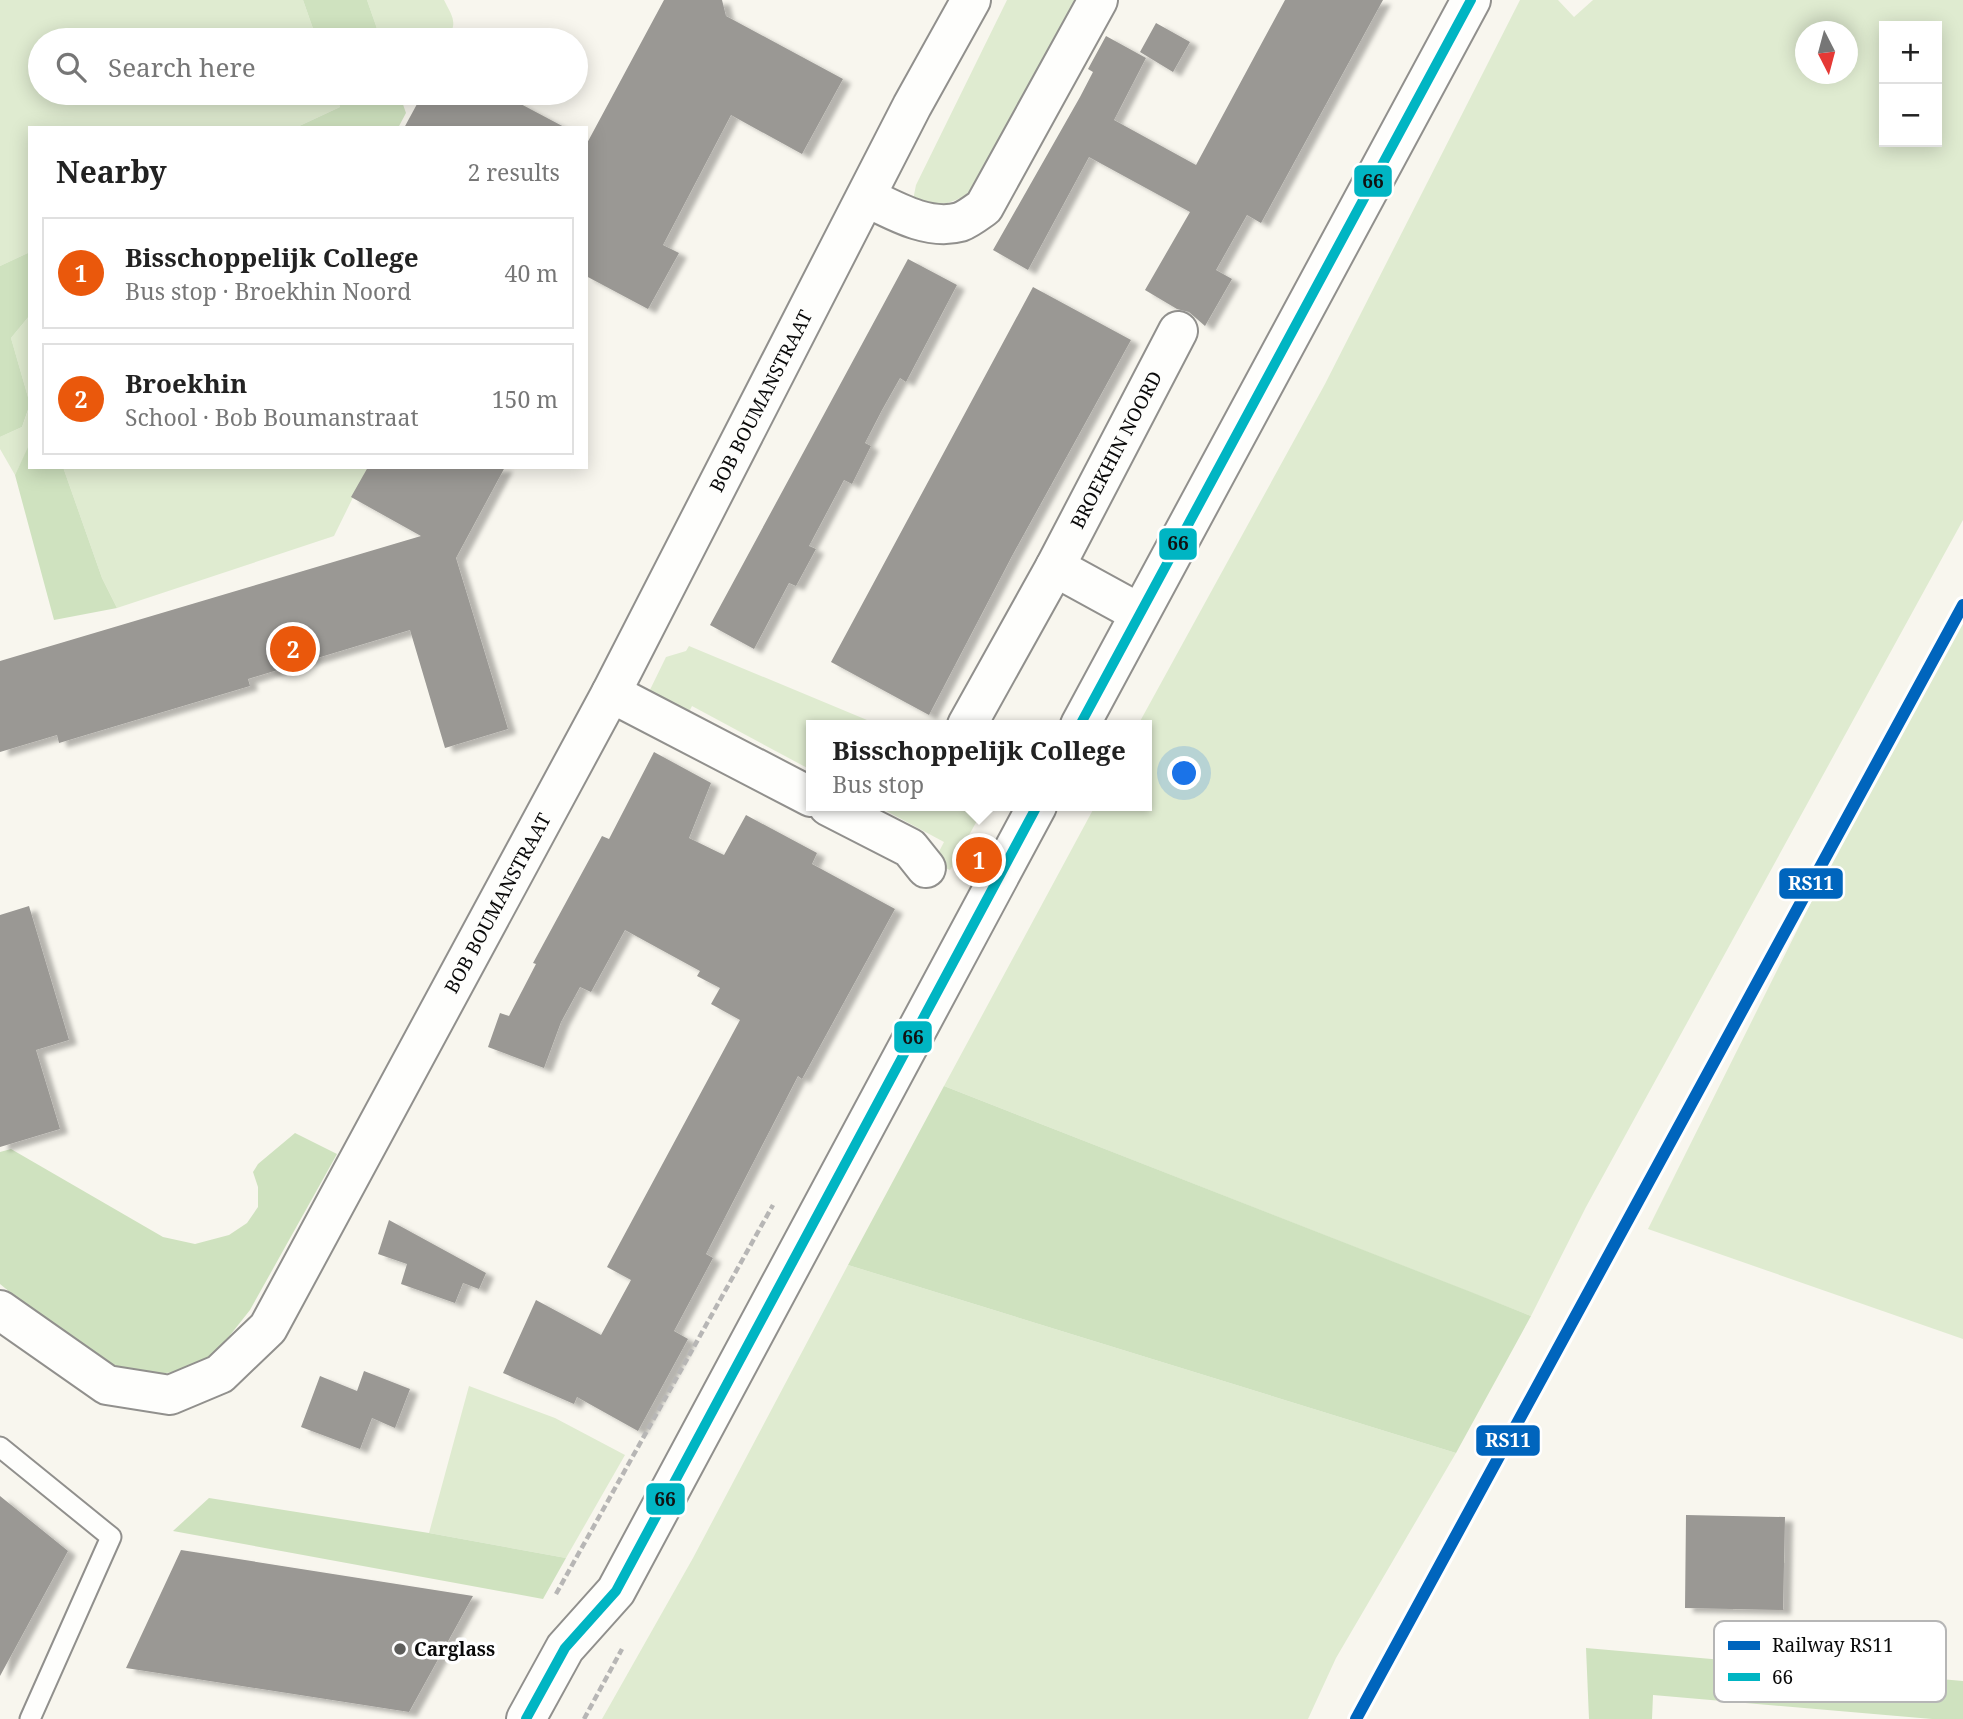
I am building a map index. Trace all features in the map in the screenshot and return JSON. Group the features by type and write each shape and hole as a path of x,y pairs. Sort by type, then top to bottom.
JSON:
{"street":[{"name":"BOB BOUMANSTRAAT","path":"0,1310 107,1385 170,1395 220,1374 268,1328 611,693 912,106 971,0"},
{"path":"866,197 909,217 935,223 960,222 984,208 1098,0"},
{"path":"1083,720 1288,344 1471,0"},
{"name":"BROEKHIN NOORD","path":"970,720 1055,567 1178,331"},
{"path":"1055,567 1139,613"},
{"path":"611,693 806,794"},
{"path":"838,811 910,848 926,868"},
{"path":"526,1719 565,1648 616,1591 1034,811"}],"lane":[{"path":"0,1447 111,1537 30,1719"}],"path":[{"path":"551,1603 776,1200"}],"green space":[{"path":"0,0 303,0 313,28 28,28 28,105 340,107 299,126 28,126 28,253 0,266"},
{"path":"303,0 367,0 377,28 313,28"},
{"path":"367,0 444,0 453,24 452,28 377,28"},
{"path":"1007,0 1079,0 978,187 947,203 932,204 913,200 916,185"},
{"path":"1520,0 1558,0 1574,17 1593,0 1963,0 1963,520 1586,1207 1531,1316 944,1086 1092,811 1152,811 1152,720 1141,720 1325,384"},
{"path":"339,105 403,105 406,113 399,126 299,126 340,107"},
{"path":"28,253 28,317 11,338 28,397 28,410 22,427 0,437 0,266"},
{"path":"28,317 28,397 11,338"},
{"path":"28,410 28,449 15,475 0,449 0,437 22,427"},
{"path":"28,447 28,469 64,469 102,578 117,608 54,620 15,475"},
{"path":"64,469 367,469 334,536 117,608 102,578"},
{"path":"1963,620 1963,1339 1648,1229 1897,730"},
{"path":"689,646 867,720 806,720 806,767 692,706 690,710 672,714 645,700 666,657 686,651"},
{"path":"886,811 982,811 950,870 933,863 944,842"},
{"path":"944,1086 1531,1316 1456,1453 848,1265"},
{"path":"295,1133 337,1154 250,1310 216,1353 177,1372 143,1375 111,1369 70,1341 0,1284 0,1152 11,1149 163,1237 195,1244 229,1235 247,1223 258,1207 258,1187 253,1172 258,1164"},
{"path":"848,1265 1456,1453 1336,1658 1308,1719 602,1719 693,1558"},
{"path":"469,1386 555,1418 625,1455 566,1558 429,1533"},
{"path":"209,1498 566,1558 543,1599 173,1531"},
{"path":"1586,1648 1714,1659 1714,1700 1653,1695 1652,1719 1589,1719"},
{"path":"1946,1680 1963,1681 1963,1719 1932,1719 1734,1702 1946,1702"}],"building":[{"path":"664,0 722,0 726,16 843,79 802,154 731,115 663,245 679,253 648,309 588,277 588,141"},
{"path":"1285,0 1383,0 1261,223 1247,215 1216,270 1232,279 1205,326 1189,312 1177,309 1145,290 1190,212 1089,157 1028,270 993,250 1080,97 1093,72 1088,69 1106,36 1146,58 1114,120 1196,165"},
{"path":"1156,23 1190,42 1173,72 1140,52"},
{"path":"416,105 523,105 562,126 405,126"},
{"path":"908,259 957,285 906,382 900,378 882,410 865,443 871,446 852,484 844,480 809,546 816,549 796,586 789,583 754,649 710,625"},
{"path":"1033,287 1131,340 1012,556 929,715 831,662"},
{"path":"367,469 504,469 456,558 508,729 445,748 410,630 248,679 250,686 59,743 57,735 0,752 0,661 421,536 351,497"},
{"path":"654,752 711,783 689,838 724,855 746,815 817,853 812,864 895,909 802,1079 798,1076 706,1254 713,1258 674,1331 688,1339 638,1431 577,1397 574,1404 503,1373 536,1300 601,1335 631,1280 607,1267 740,1020 711,1004 720,988 697,976 700,971 625,930 591,992 580,987 561,1022 544,1068 488,1047 500,1013 509,1016 536,964 533,963 602,836 609,839"},
{"path":"29,906 69,1040 36,1050 60,1129 0,1147 0,915"},
{"path":"389,1220 486,1273 479,1289 463,1283 455,1303 401,1284 407,1264 378,1254"},
{"path":"364,1371 410,1389 395,1428 372,1418 360,1449 301,1427 320,1376 357,1391"},
{"path":"0,1496 68,1551 0,1676"},
{"path":"1686,1515 1785,1517 1783,1610 1685,1608"},
{"path":"181,1550 473,1596 409,1712 126,1668"}],"rail line":[{"name":"RS11","path":"1356,1719 1963,605"}],"transit line":[{"name":"66","path":"1083,720 1471,0"},
{"name":"66","path":"526,1719 565,1648 616,1591 1034,811"}],"place":[{"name":"Broekhin","path":"293,649"},
{"name":"Bisschoppelijk College","path":"979,860"},
{"name":"Carglass","path":"400,1649"}]}
